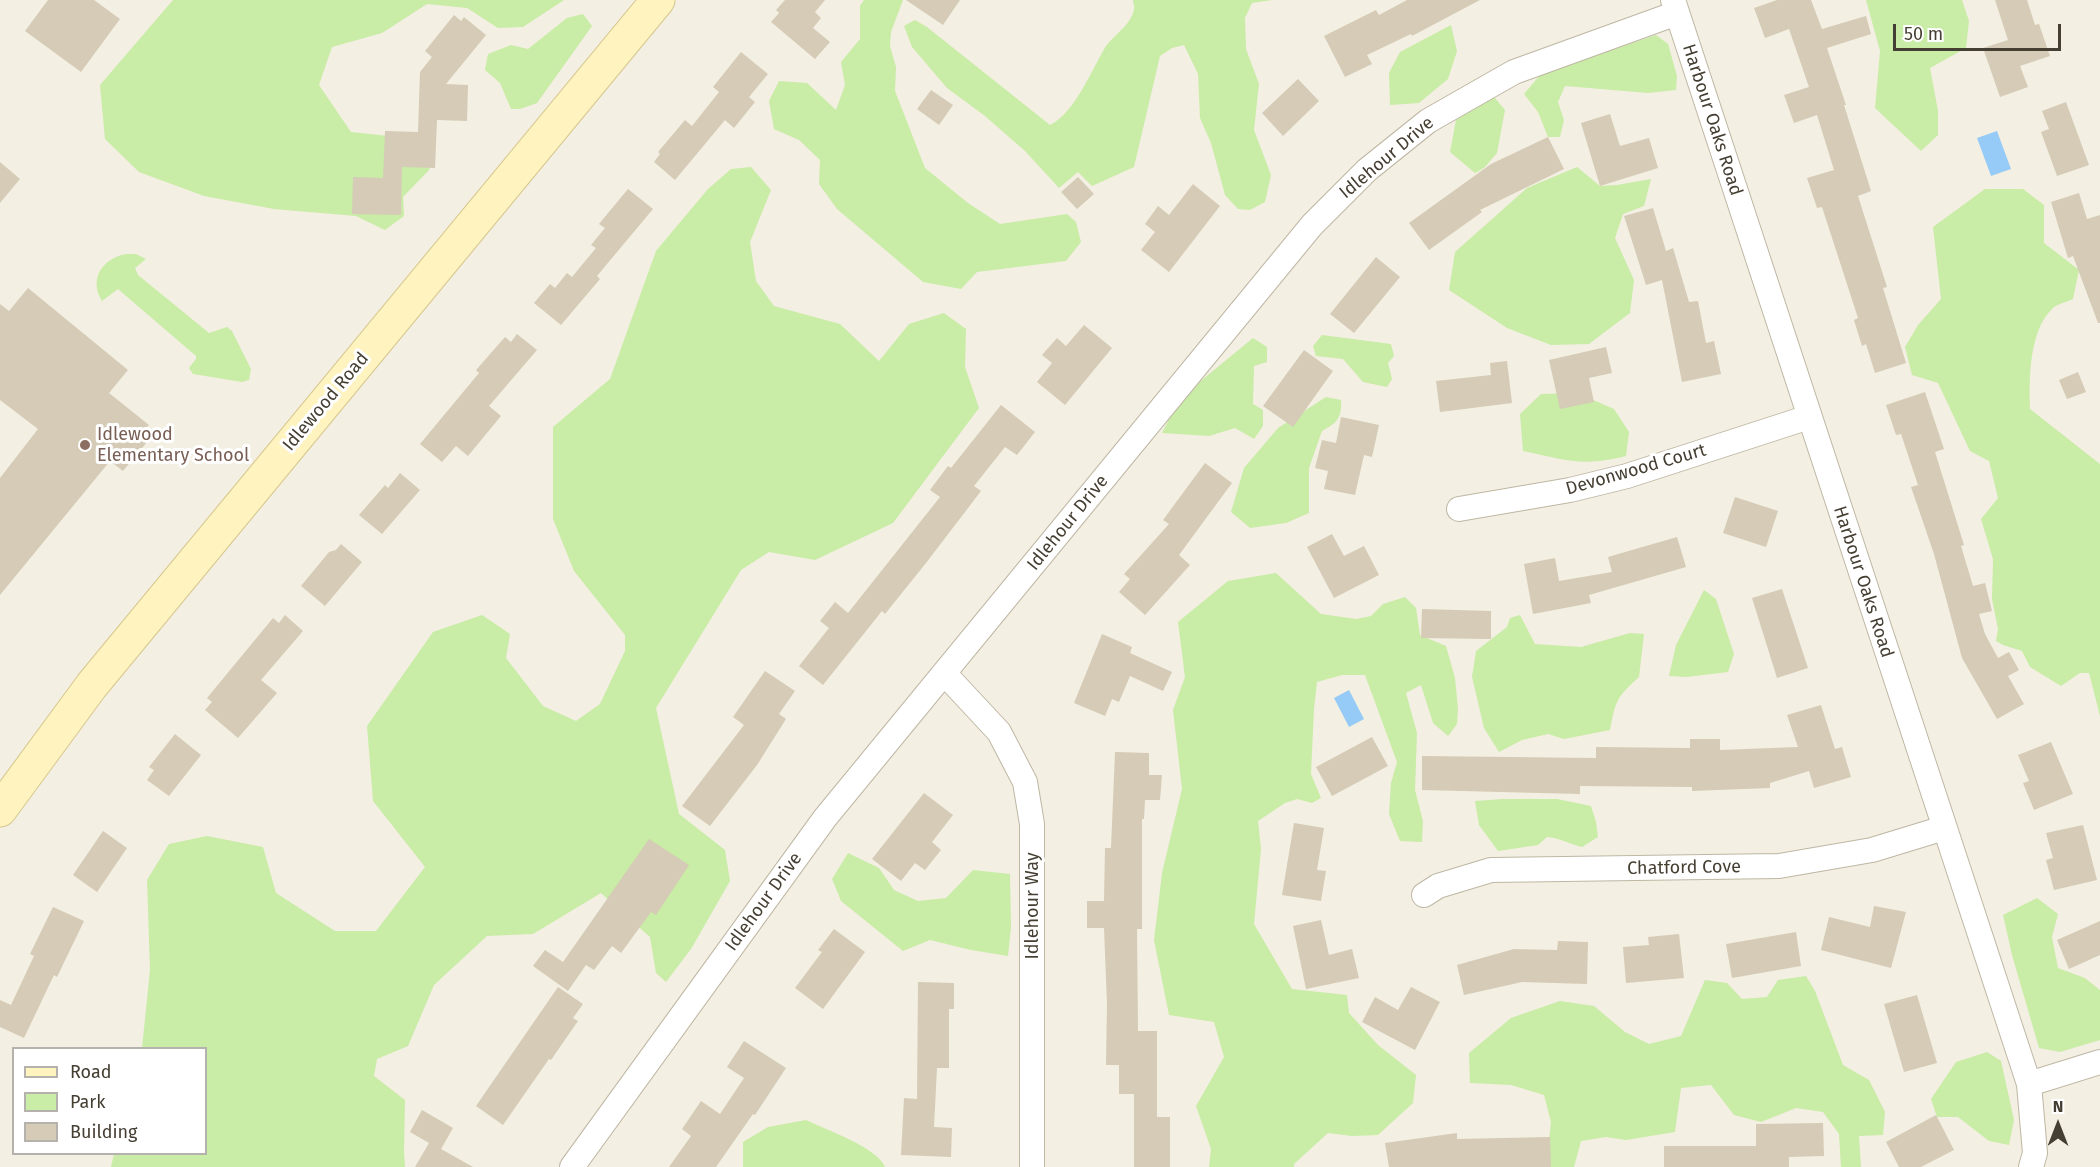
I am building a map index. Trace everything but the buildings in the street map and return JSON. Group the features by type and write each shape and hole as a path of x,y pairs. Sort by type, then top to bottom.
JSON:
{"street":[{"name":"Idlewood Road","path":"0,810 92,685 657,0"},
{"name":"Harbour Oaks Road","path":"1675,6 2029,1084 2035,1153 2031,1167"},
{"name":"Idlehour Drive","path":"572,1167 825,818 1312,225 1367,170 1428,121 1514,72 1675,6"},
{"name":"Devonwood Court","path":"1459,509 1570,490 1627,476 1809,417"},
{"name":"Idlehour Way","path":"944,673 999,732 1025,782 1032,824 1032,1167"},
{"name":"Chatford Cove","path":"1424,895 1438,886 1491,870 1779,866 1872,849 1944,828"},
{"path":"2029,1084 2100,1062"}],"green space":[{"path":"173,0 564,0 523,27 498,28 467,8 427,4 382,33 332,47 319,85 351,132 398,137 430,169 403,197 404,216 385,230 356,216 274,209 204,196 139,172 105,139 100,85"},
{"path":"864,0 903,0 891,32 890,46 896,67 895,91 925,168 968,203 1000,224 1067,214 1076,222 1081,242 1066,261 977,272 961,289 923,282 837,209 819,184 820,160 799,140 774,129 769,101 779,81 807,83 836,110 845,85 841,62 860,39 860,6"},
{"path":"1133,0 1272,0 1252,3 1245,18 1246,49 1259,84 1254,130 1271,175 1265,202 1250,210 1238,209 1225,195 1211,143 1200,118 1198,74 1184,45 1172,48 1160,56 1134,167 1092,186 1078,172 1059,188 1025,151 985,116 947,88 912,47 904,26 915,20 927,27 1050,125 1059,119 1075,101 1106,46 1130,20 1134,8"},
{"path":"1866,0 1962,0 1969,21 1966,48 1930,68 1938,111 1938,135 1921,151 1875,108 1880,51"},
{"path":"583,14 592,26 537,103 520,109 511,109 500,83 485,70 488,54 511,45 528,49 567,18"},
{"path":"1451,25 1457,51 1448,79 1419,103 1390,105 1389,73 1400,52"},
{"path":"1656,35 1668,44 1677,76 1676,90 1648,93 1565,86 1558,102 1564,120 1560,137 1548,137 1538,112 1524,94 1541,74"},
{"path":"1494,97 1505,110 1497,153 1484,168 1475,173 1450,152 1456,120"},
{"path":"751,167 771,190 750,242 756,281 774,306 840,324 879,361 909,324 944,313 966,329 965,367 979,408 893,523 815,560 769,552 741,570 656,708 679,814 725,850 730,881 691,949 666,982 656,973 650,937 601,893 533,934 487,936 434,985 408,1046 377,1059 374,1076 405,1100 405,1167 111,1167 114,1155 207,1155 207,1047 142,1047 150,970 147,880 169,844 207,836 263,847 276,893 335,931 376,931 425,867 373,801 367,726 433,632 482,615 510,634 506,658 543,706 576,721 600,704 625,651 625,635 574,571 553,519 553,427 610,379 656,251 708,189 731,169"},
{"path":"1577,167 1600,186 1651,179 1644,206 1623,214 1615,238 1634,280 1630,313 1589,344 1551,345 1507,328 1449,290 1455,252 1527,188"},
{"path":"1985,189 2023,189 2044,205 2044,243 2079,270 2073,299 2054,307 2044,318 2039,330 2030,370 2030,409 2100,464 2100,716 2089,673 2080,673 2061,686 2030,667 2022,651 1996,641 1998,629 1992,599 1993,559 1981,519 1998,498 1989,461 1970,451 1938,383 1912,375 1905,347 1918,325 1941,299 1933,227"},
{"path":"136,254 146,259 135,268 138,275 209,333 227,327 232,331 251,369 249,380 242,382 193,374 189,368 196,356 118,289 102,301 97,281 101,269 115,257"},
{"path":"1322,335 1391,344 1394,356 1388,363 1392,379 1387,387 1363,382 1343,359 1316,356 1313,346"},
{"path":"1253,338 1267,347 1267,362 1254,366 1253,404 1263,410 1263,426 1254,439 1235,428 1209,436 1162,433 1180,398"},
{"path":"1577,393 1614,409 1629,432 1626,456 1586,462 1523,451 1520,414 1541,394"},
{"path":"1326,397 1341,400 1341,411 1335,422 1322,431 1309,468 1309,513 1286,523 1250,528 1231,512 1244,468 1278,428"},
{"path":"1276,573 1321,614 1356,619 1371,616 1383,604 1405,597 1416,608 1420,635 1446,646 1455,678 1457,724 1448,736 1433,723 1421,685 1406,693 1417,733 1415,790 1423,821 1422,842 1400,841 1389,814 1391,783 1397,762 1365,675 1342,675 1317,682 1311,774 1321,798 1312,803 1297,799 1285,803 1258,821 1261,849 1254,924 1292,989 1347,995 1349,1013 1378,1045 1416,1075 1413,1103 1378,1135 1352,1136 1328,1133 1294,1164 1294,1167 1209,1167 1211,1149 1196,1106 1224,1057 1214,1022 1169,1015 1154,940 1162,873 1182,789 1173,710 1185,677 1178,622 1228,581"},
{"path":"1704,590 1716,599 1734,654 1728,672 1686,677 1669,676 1676,645"},
{"path":"1520,615 1535,644 1581,647 1630,633 1644,634 1639,677 1618,700 1610,730 1564,739 1548,734 1522,740 1499,752 1484,728 1472,677 1476,651 1507,627 1510,618"},
{"path":"1557,799 1591,806 1598,837 1582,847 1547,837 1538,845 1498,851 1479,825 1475,801"},
{"path":"848,853 879,868 894,890 918,901 946,898 973,870 1010,874 1011,927 1008,956 930,940 903,951 841,901 832,879"},
{"path":"2037,898 2058,914 2052,937 2058,968 2085,978 2100,990 2100,1040 2060,1052 2039,1048 2003,915"},
{"path":"1806,976 1815,991 1843,1065 1869,1080 1885,1112 1883,1135 1859,1136 1861,1167 1841,1167 1839,1134 1823,1112 1796,1108 1761,1122 1734,1115 1711,1085 1681,1088 1675,1132 1626,1140 1606,1137 1581,1141 1574,1167 1546,1167 1551,1122 1544,1095 1511,1085 1470,1083 1469,1053 1511,1018 1560,1001 1594,1006 1625,1032 1649,1044 1681,1036 1705,980 1727,983 1742,999 1767,997 1778,980"},
{"path":"1987,1052 2001,1061 2014,1120 2009,1145 1989,1141 1958,1117 1937,1117 1931,1099 1956,1062"},
{"path":"806,1120 862,1146 885,1167 743,1167 743,1142 768,1127"}],"water":[{"path":"1997,131 2011,169 1991,176 1977,138"},
{"path":"1349,690 1364,719 1349,727 1334,698"}],"place":[{"name":"Idlewood Elementary School","path":"85,445"}]}
